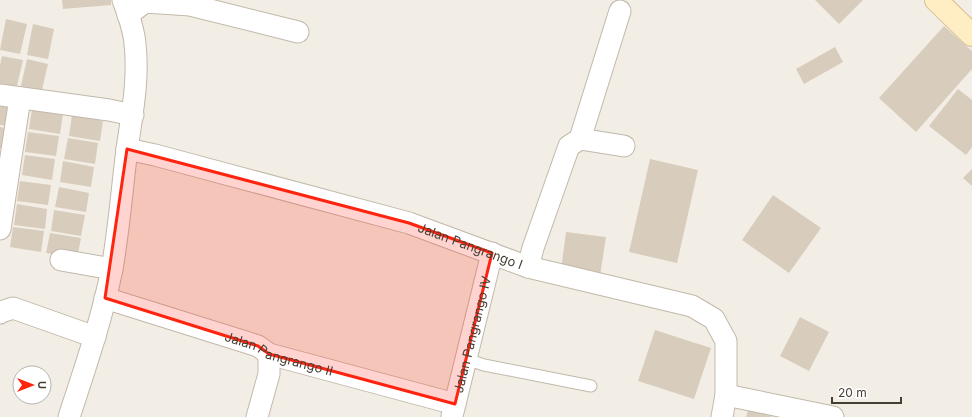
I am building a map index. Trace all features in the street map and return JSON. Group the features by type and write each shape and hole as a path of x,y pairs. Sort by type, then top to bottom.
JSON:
{"main road":[{"path":"936,0 972,35"}],"street":[{"path":"69,417 95,337 105,298 112,269 122,199 127,149 133,115 136,77 135,43 126,8 145,2 190,5 298,32"},
{"path":"528,267 533,248 569,146 580,139 620,11"},
{"path":"0,229 10,96 109,110 133,115"},
{"path":"580,139 624,146"},
{"name":"Jalan Pangrango I","path":"127,149 163,157 409,223 528,267 692,306 714,318 726,341 726,395 722,417"},
{"name":"Jalan Pangrango IV","path":"454,410 492,253"},
{"path":"61,260 112,269"},
{"name":"Jalan Pangrango II","path":"105,298 258,346 269,354 454,410"},
{"path":"0,313 13,308 95,337"},
{"path":"258,417 269,374 269,354"},
{"path":"726,395 833,417"}],"lane":[{"path":"466,359 484,365 591,386"}],"highlighted area":[{"path":"127,149 409,223 492,253 455,404 269,354 258,346 105,298"}],"building":[{"path":"62,0 111,0 111,5 63,9"},
{"path":"815,0 863,0 839,24"},
{"path":"6,19 27,24 20,54 0,50"},
{"path":"33,24 54,29 48,59 27,55"},
{"path":"944,26 972,51 972,69 916,132 879,98"},
{"path":"835,47 843,62 804,84 796,69"},
{"path":"2,56 23,60 16,90 0,87 0,65"},
{"path":"27,59 48,64 41,94 20,90"},
{"path":"958,89 972,100 972,147 966,155 929,126"},
{"path":"0,104 13,106 10,126 0,125"},
{"path":"32,109 63,113 60,134 29,129"},
{"path":"72,115 103,121 100,141 69,136"},
{"path":"0,127 9,129 6,149 0,148"},
{"path":"28,132 59,136 56,156 25,152"},
{"path":"68,138 98,143 95,164 64,159"},
{"path":"25,155 55,159 52,180 22,175"},
{"path":"650,159 698,170 677,263 629,252"},
{"path":"63,161 94,167 91,187 60,182"},
{"path":"972,169 972,186 963,178"},
{"path":"20,181 51,185 48,205 17,201"},
{"path":"59,187 89,193 86,212 55,207"},
{"path":"773,195 821,228 789,273 742,240"},
{"path":"17,204 47,209 45,229 14,225"},
{"path":"54,210 85,215 81,236 51,231"},
{"path":"13,227 44,231 41,252 10,247"},
{"path":"566,232 606,237 600,276 561,270"},
{"path":"50,233 81,238 77,258 46,253"},
{"path":"800,317 829,332 809,371 780,356"},
{"path":"655,330 711,348 694,399 638,381"},
{"path":"748,410 773,417 746,417"}]}
